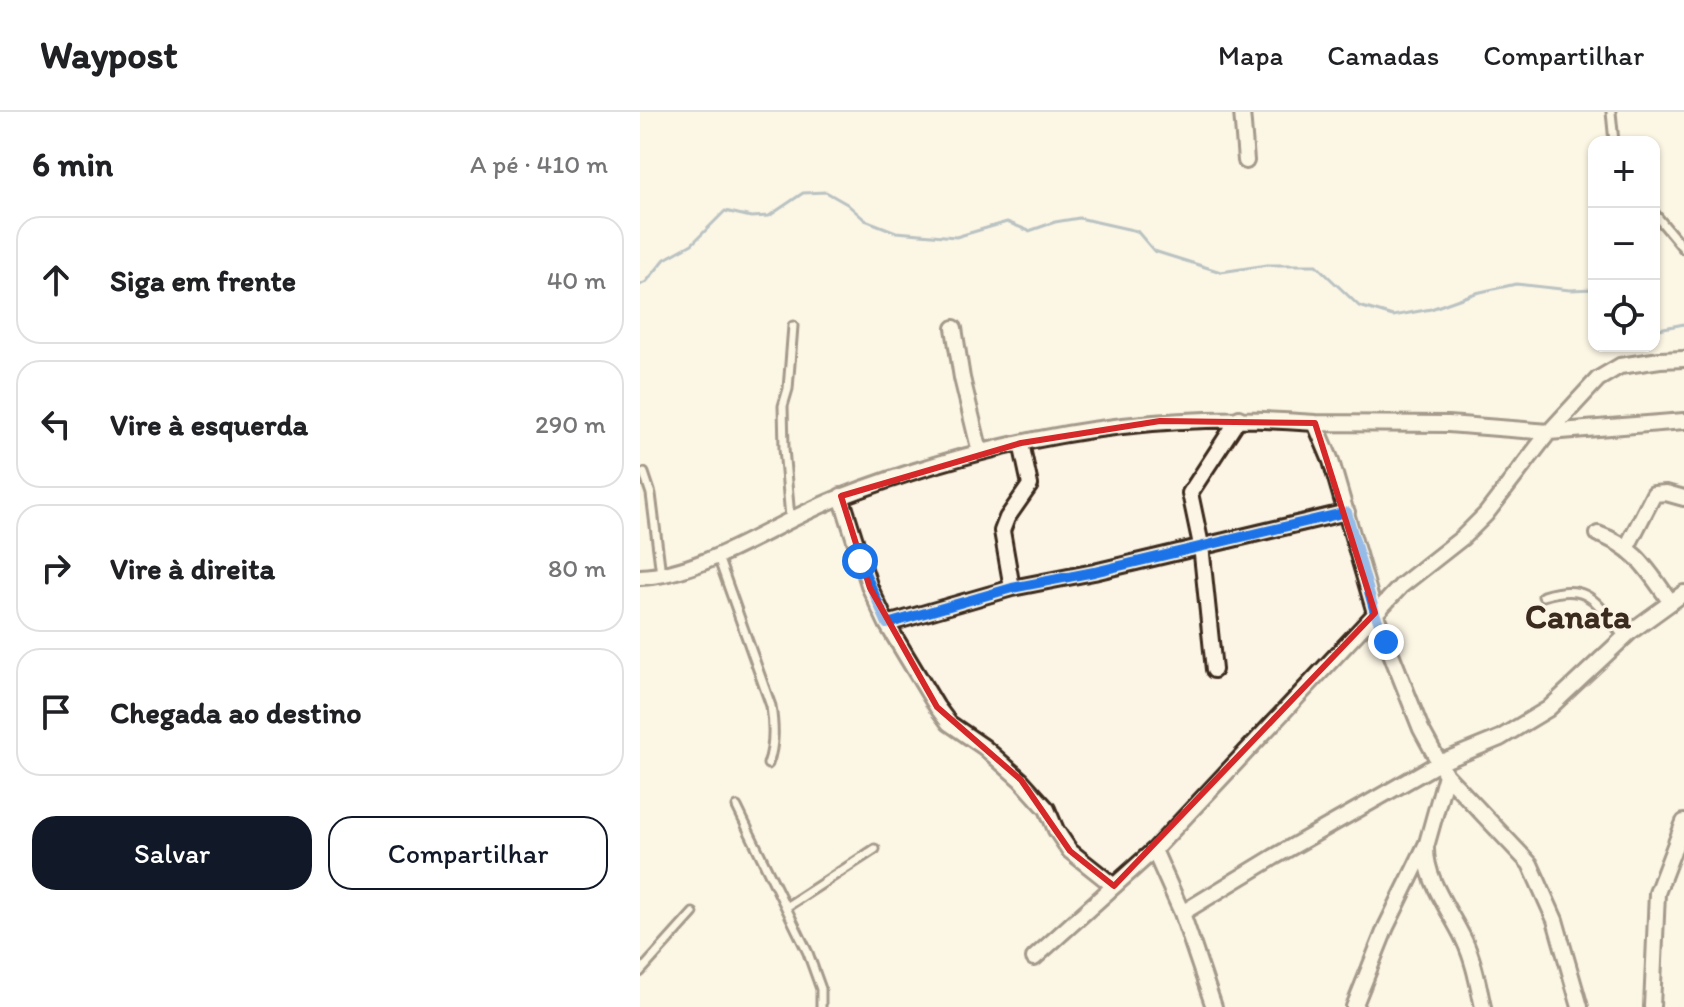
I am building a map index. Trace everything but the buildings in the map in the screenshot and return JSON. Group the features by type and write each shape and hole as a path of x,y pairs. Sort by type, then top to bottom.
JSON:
{"street":[{"path":"1242,112 1246,161"},
{"path":"954,328 962,378 980,452"},
{"path":"1034,958 1154,850 1401,586 1462,538 1486,514 1549,432 1607,372 1639,362 1684,359"},
{"path":"640,577 661,576 686,569 841,496 980,452 1082,430 1160,421 1239,418 1315,423 1448,424 1549,432 1684,421"},
{"path":"1214,670 1201,545 1191,490 1239,418"},
{"path":"1315,423 1331,461 1375,613 1421,729 1442,769 1530,864 1555,920 1580,1007"},
{"path":"1012,588 1002,531 1007,518 1030,485 1021,443"},
{"path":"1627,547 1654,494 1666,493 1684,498"},
{"path":"841,496 860,561 887,624 915,674 949,723 984,747 1021,780 1047,809 1070,851 1114,886"},
{"path":"887,624 1012,588 1094,572 1347,512"},
{"path":"1598,534 1635,554 1670,601"},
{"path":"640,589 661,576"},
{"path":"1182,913 1274,857 1500,738 1548,709 1624,637 1684,593"},
{"path":"1442,769 1427,843 1428,870 1471,958 1483,1007"},
{"path":"1652,1007 1657,893 1684,822"},
{"path":"1354,1007 1386,927 1427,843"},
{"path":"1154,850 1182,913 1214,1007"}],"lane":[{"path":"1611,112 1613,136"},
{"path":"1660,220 1684,249"},
{"path":"790,518 783,406 788,389 793,326"},
{"path":"644,473 651,494 661,576"},
{"path":"717,555 771,706 774,726 768,764"},
{"path":"1543,596 1555,592 1582,592 1591,597 1624,637"},
{"path":"737,807 786,907 821,989 821,1007"},
{"path":"786,907 875,849"},
{"path":"640,972 693,913"}],"highlighted area":[{"path":"1160,421 1315,423 1375,613 1114,886 1070,851 1021,780 937,707 870,588 841,496 1021,443"}],"waterway":[{"path":"640,285 665,259 692,244 725,211 751,217 769,216 803,193 826,192 847,204 865,220 896,232 956,237 1007,222 1029,231 1079,218 1137,231 1154,251 1221,272 1267,265 1316,265 1359,306 1393,316 1431,309 1476,293 1516,284 1588,289"},
{"path":"1660,329 1684,324"}],"district":[{"name":"Canata","path":"1578,616"}],"route":[{"path":"860,561 887,624 1012,588 1094,572 1347,512 1386,642"}]}
